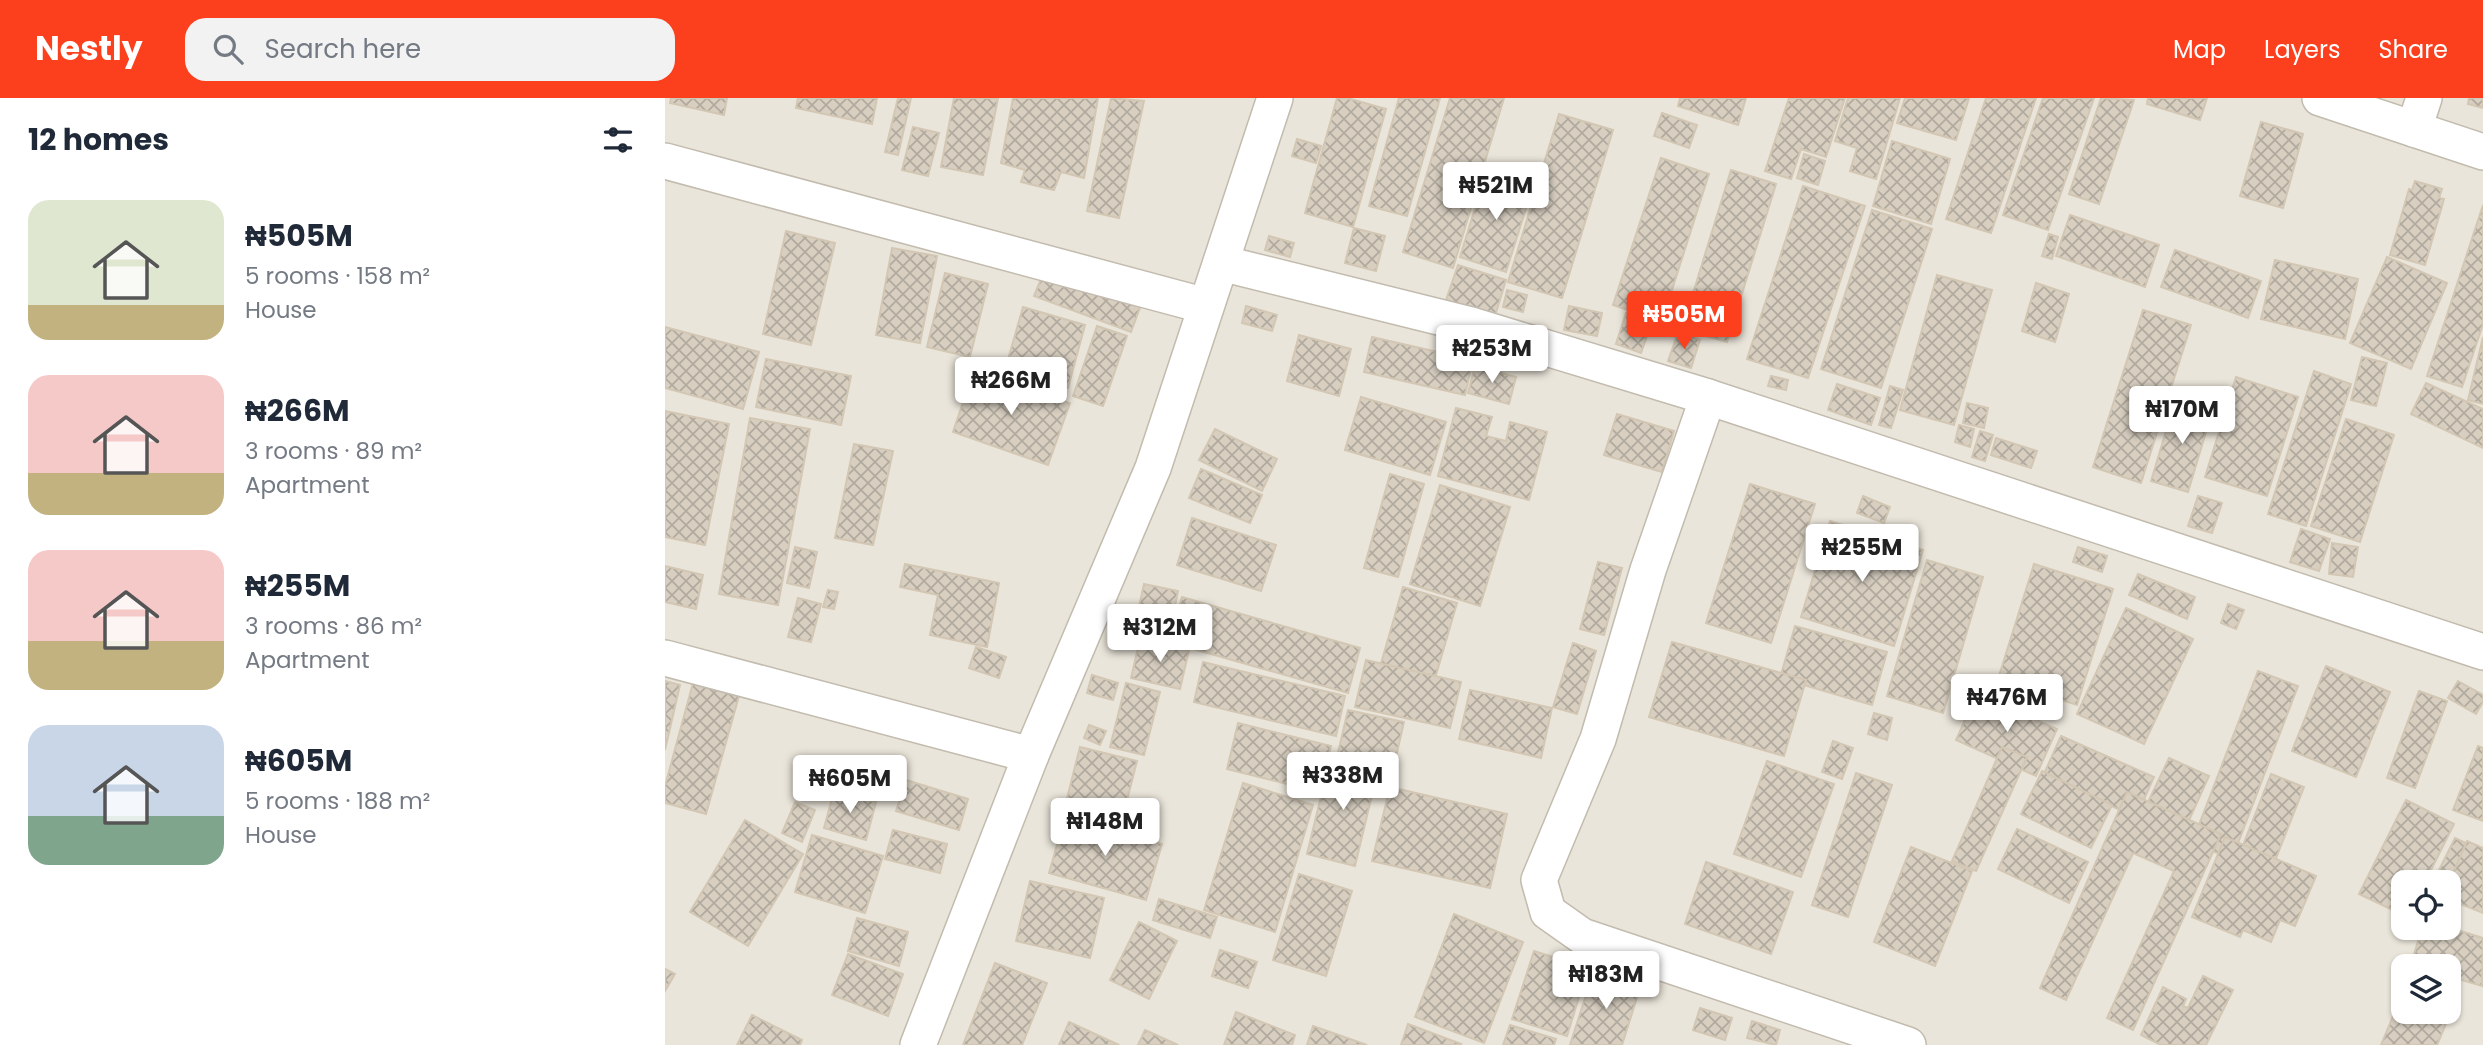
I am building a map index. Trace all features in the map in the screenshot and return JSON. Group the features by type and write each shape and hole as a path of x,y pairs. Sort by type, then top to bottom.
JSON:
{"street":[{"path":"918,1045 1031,755 1153,468 1275,98"},
{"path":"2320,98 2419,114 2483,152"},
{"path":"665,161 1206,306"},
{"path":"1221,262 1471,325 1708,397 2483,652"},
{"path":"1708,397 1648,570 1598,739 1539,880 1548,912 1581,936 1908,1045"},
{"path":"665,658 1031,755"}],"shaded area":[{"path":"665,98 2483,98 2483,1045 665,1045"}],"building":[{"path":"671,98 727,98 724,115 670,103"},
{"path":"798,98 877,98 872,124 796,108"},
{"path":"898,98 911,98 898,155 885,152"},
{"path":"954,98 998,98 983,175 941,167"},
{"path":"1013,98 1098,98 1084,178 1061,172 1054,190 1021,182 1025,170 1001,163"},
{"path":"1111,98 1144,101 1119,218 1087,211"},
{"path":"1337,98 1347,98 1386,109 1353,227 1305,213"},
{"path":"1399,98 1440,98 1407,216 1369,206"},
{"path":"1450,98 1504,98 1453,268 1403,252"},
{"path":"1680,98 1746,98 1738,125 1678,106"},
{"path":"1789,98 1845,98 1826,157 1801,149 1791,179 1765,171"},
{"path":"1848,98 1900,98 1876,179 1850,171 1857,148 1835,141"},
{"path":"1905,98 1969,98 1956,140 1897,123"},
{"path":"1986,98 2036,98 1991,233 1946,219"},
{"path":"2043,98 2094,98 2048,230 2003,215"},
{"path":"2101,98 2134,100 2099,204 2069,194"},
{"path":"2148,98 2207,98 2200,120 2147,104"},
{"path":"2469,98 2483,98 2483,108 2468,104"},
{"path":"1662,113 1697,125 1689,148 1654,136"},
{"path":"1559,114 1613,130 1562,298 1508,282"},
{"path":"2261,122 2303,134 2283,208 2240,196"},
{"path":"913,127 939,133 928,176 902,170"},
{"path":"1297,139 1321,146 1316,163 1292,156"},
{"path":"1892,141 1950,159 1931,224 1873,206"},
{"path":"1804,154 1825,161 1818,185 1797,178"},
{"path":"1661,158 1709,174 1662,321 1613,305"},
{"path":"1731,170 1776,184 1727,342 1682,329"},
{"path":"1486,172 1533,186 1506,272 1460,257"},
{"path":"2415,181 2442,189 2439,198 2444,199 2425,265 2390,255 2409,189 2412,190"},
{"path":"1803,186 1865,206 1808,378 1747,359"},
{"path":"2483,205 2483,324 2462,387 2427,376"},
{"path":"1872,210 1932,229 1881,388 1821,369"},
{"path":"2070,215 2159,245 2145,287 2056,256"},
{"path":"1354,228 1385,236 1376,271 1345,263"},
{"path":"786,231 835,243 811,345 763,334"},
{"path":"2049,234 2058,237 2052,259 2042,256"},
{"path":"1269,236 1294,243 1290,257 1265,250"},
{"path":"892,248 937,256 920,343 876,335"},
{"path":"2175,250 2261,281 2248,318 2161,287"},
{"path":"2387,257 2447,283 2411,369 2350,343"},
{"path":"2275,260 2358,279 2345,339 2261,319"},
{"path":"1458,265 1506,280 1495,316 1446,300"},
{"path":"1046,267 1142,302 1131,332 1034,296"},
{"path":"945,273 988,284 970,357 927,347"},
{"path":"1937,275 1992,290 1954,425 1900,410"},
{"path":"2036,283 2069,294 2055,342 2022,331"},
{"path":"1507,290 1527,295 1523,312 1503,307"},
{"path":"1246,306 1277,315 1272,331 1242,323"},
{"path":"1569,306 1602,313 1597,336 1564,330"},
{"path":"1023,307 1085,325 1068,388 1005,370"},
{"path":"2143,310 2191,325 2141,483 2093,467"},
{"path":"1626,313 1652,322 1641,353 1616,344"},
{"path":"1097,326 1127,336 1103,406 1073,396"},
{"path":"665,327 759,352 743,409 665,388"},
{"path":"1678,333 1700,340 1691,368 1668,361"},
{"path":"1299,335 1351,349 1339,396 1287,381"},
{"path":"1372,337 1473,360 1465,395 1364,372"},
{"path":"2483,337 2483,404 2468,400"},
{"path":"2362,357 2387,363 2376,406 2351,400"},
{"path":"766,359 851,376 841,425 756,407"},
{"path":"1475,366 1516,377 1509,404 1468,393"},
{"path":"974,370 1070,403 1048,465 953,432"},
{"path":"2314,371 2351,384 2306,526 2268,514"},
{"path":"1771,376 1788,380 1786,390 1768,386"},
{"path":"2236,377 2298,397 2267,496 2205,477"},
{"path":"2426,383 2483,409 2483,448 2411,414"},
{"path":"1837,384 1880,398 1871,425 1828,410"},
{"path":"1890,386 1903,390 1891,428 1879,425"},
{"path":"1361,397 1446,422 1430,475 1345,450"},
{"path":"2175,401 2212,412 2188,492 2151,481"},
{"path":"1967,403 1988,408 1984,428 1963,423"},
{"path":"1456,408 1492,417 1486,436 1506,441 1510,422 1547,432 1529,500 1438,476"},
{"path":"665,411 729,424 705,545 665,537"},
{"path":"1617,414 1674,431 1662,472 1604,455"},
{"path":"750,418 810,429 778,605 719,594"},
{"path":"2346,419 2394,435 2360,542 2311,526"},
{"path":"1959,425 1974,429 1970,447 1955,442"},
{"path":"1215,429 1277,459 1262,491 1199,460"},
{"path":"1980,431 1993,435 1985,461 1972,457"},
{"path":"1996,438 2037,451 2031,468 1991,455"},
{"path":"854,444 893,451 873,545 835,538"},
{"path":"1201,469 1262,495 1250,523 1189,498"},
{"path":"1390,474 1424,484 1398,577 1364,568"},
{"path":"1750,484 1815,504 1771,643 1706,623"},
{"path":"1440,485 1510,507 1480,606 1410,584"},
{"path":"1863,496 1890,507 1884,523 1857,513"},
{"path":"2198,496 2222,503 2212,533 2188,526"},
{"path":"1192,518 1276,545 1261,591 1177,565"},
{"path":"1830,521 1923,550 1894,646 1801,617"},
{"path":"2301,529 2330,539 2319,571 2290,562"},
{"path":"2332,543 2358,547 2353,577 2329,574"},
{"path":"795,547 817,552 809,588 787,583"},
{"path":"2078,547 2107,556 2102,572 2073,562"},
{"path":"1927,560 1983,577 1943,713 1887,696"},
{"path":"1598,562 1622,568 1604,635 1580,629"},
{"path":"905,564 999,583 987,647 930,635 938,595 900,587"},
{"path":"2034,564 2113,589 2077,705 1998,679"},
{"path":"665,566 703,575 696,609 665,602"},
{"path":"2138,574 2195,597 2187,619 2129,595"},
{"path":"1144,584 1178,591 1169,636 1134,629"},
{"path":"1403,587 1457,603 1434,682 1380,667"},
{"path":"828,590 838,592 834,609 823,607"},
{"path":"1182,597 1360,648 1348,693 1169,642"},
{"path":"798,598 821,604 811,642 788,637"},
{"path":"2228,604 2244,610 2236,629 2221,623"},
{"path":"2126,608 2193,639 2144,744 2077,714"},
{"path":"1108,609 1121,612 1117,625 1105,623"},
{"path":"1795,626 1887,652 1872,705 1780,678"},
{"path":"1140,639 1189,650 1180,689 1131,678"},
{"path":"1672,642 1806,680 1784,756 1649,717"},
{"path":"1573,643 1596,651 1577,714 1553,707"},
{"path":"976,647 1006,657 999,678 969,668"},
{"path":"1366,660 1461,682 1450,728 1355,707"},
{"path":"1203,662 1345,696 1336,736 1194,702"},
{"path":"2326,666 2390,692 2356,777 2292,751"},
{"path":"2258,671 2298,686 2232,859 2192,843"},
{"path":"1092,675 1118,683 1113,700 1087,693"},
{"path":"665,681 680,685 665,750"},
{"path":"2458,681 2483,695 2483,702 2476,714 2448,698"},
{"path":"693,683 739,696 706,814 665,803 665,786"},
{"path":"1126,683 1160,692 1144,755 1110,747"},
{"path":"1470,690 1552,708 1541,758 1459,739"},
{"path":"2419,691 2447,701 2415,788 2387,778"},
{"path":"1977,693 2057,729 2036,776 1956,740"},
{"path":"1348,710 1404,722 1393,770 1337,757"},
{"path":"1874,713 1892,718 1887,740 1868,734"},
{"path":"1238,723 1331,746 1319,792 1227,769"},
{"path":"1089,725 1106,731 1100,745 1084,738"},
{"path":"2061,736 2154,777 2136,817 2043,776"},
{"path":"1833,741 1853,748 1842,779 1822,772"},
{"path":"2478,746 2483,748 2483,821 2453,810"},
{"path":"1080,747 1137,761 1122,820 1065,806"},
{"path":"2002,747 2027,757 1976,871 1952,861"},
{"path":"2169,758 2209,776 2181,838 2140,819"},
{"path":"1330,759 1378,770 1355,866 1307,854"},
{"path":"1767,761 1834,784 1801,877 1734,854"},
{"path":"2042,771 2112,805 2091,848 2021,814"},
{"path":"1856,773 1892,785 1848,917 1812,905"},
{"path":"2271,774 2304,787 2271,871 2238,858"},
{"path":"906,780 968,799 959,830 896,811"},
{"path":"1243,783 1313,805 1275,932 1204,910"},
{"path":"1390,787 1507,814 1490,888 1372,861"},
{"path":"834,791 876,802 866,840 824,828"},
{"path":"2127,792 2221,834 2133,1030 2107,1018 2174,871 2133,853 2066,1000 2040,988"},
{"path":"2406,800 2454,824 2431,870 2391,870 2391,909 2359,894"},
{"path":"795,802 815,810 802,842 782,833"},
{"path":"1065,816 1162,844 1146,900 1049,873"},
{"path":"745,820 803,854 748,946 690,912"},
{"path":"2017,829 2088,862 2069,903 1998,869"},
{"path":"893,830 947,844 940,873 885,859"},
{"path":"812,835 883,856 865,913 795,892"},
{"path":"2225,837 2316,876 2295,926 2280,920 2271,942 2243,930 2240,937 2192,917"},
{"path":"2455,838 2474,847 2461,874 2461,870 2439,870"},
{"path":"2467,841 2483,848 2483,913 2461,904 2461,870 2454,870"},
{"path":"1911,847 1972,871 1935,966 1874,942"},
{"path":"1706,862 1793,892 1771,954 1685,924"},
{"path":"1299,874 1352,891 1326,976 1273,960"},
{"path":"1030,881 1104,898 1090,958 1016,941"},
{"path":"1159,899 1217,917 1210,938 1153,920"},
{"path":"1454,914 1523,942 1484,1043 1415,1017"},
{"path":"857,918 908,932 899,966 848,951"},
{"path":"1139,922 1177,941 1149,999 1110,980"},
{"path":"2461,931 2483,938 2482,986 2461,980 2461,954 2414,954 2418,940 2461,940"},
{"path":"1220,950 1257,962 1248,988 1212,976"},
{"path":"1534,951 1588,968 1567,1036 1512,1019"},
{"path":"848,954 903,974 888,1016 832,995"},
{"path":"995,963 1047,983 1022,1045 963,1045"},
{"path":"665,969 675,974 665,991"},
{"path":"1594,970 1641,985 1622,1045 1570,1045"},
{"path":"2203,976 2233,990 2206,1045 2161,1045 2141,1035 2163,987 2186,999 2183,1006 2188,1008"},
{"path":"1700,1008 1732,1018 1725,1040 1693,1030"},
{"path":"1236,1012 1295,1035 1292,1045 1224,1045"},
{"path":"752,1015 802,1040 800,1045 737,1045"},
{"path":"1752,1021 1780,1030 1776,1045 1747,1038"},
{"path":"2391,1021 2391,1024 2446,1024 2437,1045 2381,1045"},
{"path":"1069,1022 1119,1045 1059,1045"},
{"path":"1408,1024 1461,1044 1401,1045"},
{"path":"1510,1025 1556,1039 1554,1045 1503,1045"},
{"path":"1313,1026 1367,1045 1307,1045"},
{"path":"1145,1030 1178,1045 1138,1045"}]}
